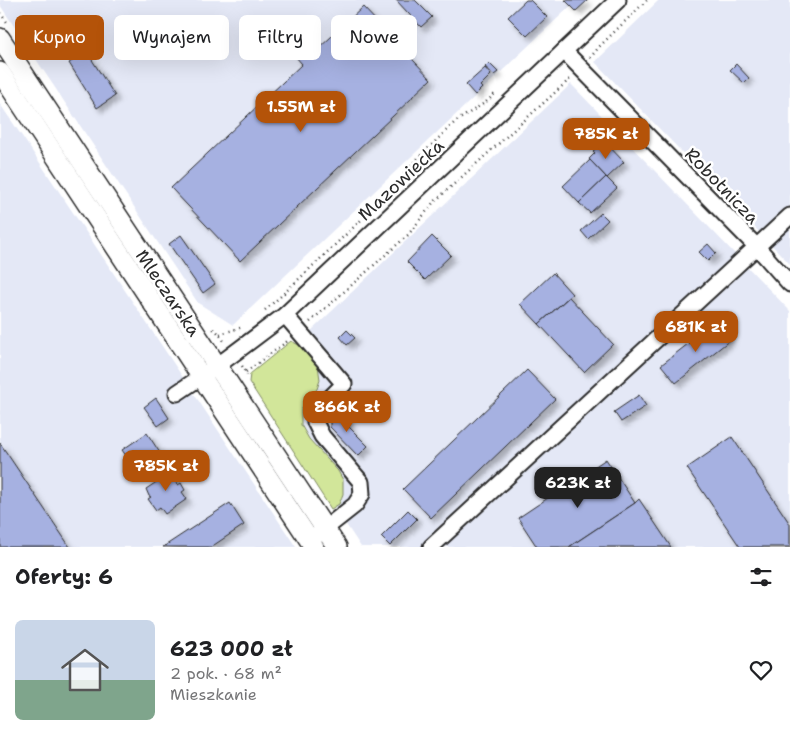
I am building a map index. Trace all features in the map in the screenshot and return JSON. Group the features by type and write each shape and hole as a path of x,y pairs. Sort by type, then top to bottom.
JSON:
{"main road":[{"name":"Mleczarska","path":"0,38 316,539 337,547"},
{"name":"Mleczarska","path":"0,72 209,371"}],"street":[{"name":"Mazowiecka","path":"177,393 285,315 618,0"},
{"name":"Robotnicza","path":"564,51 790,284"},
{"path":"431,547 790,216"},
{"path":"285,315 344,384 318,411 315,422 322,436 361,482 362,494 355,506 316,539"}],"path":[{"path":"246,372 299,332 408,235 434,203 581,69 599,47 647,0"},
{"path":"260,314 395,188 409,167 455,122 486,102 498,91"},
{"path":"220,334 247,326"}],"shaded area":[{"path":"0,0 577,0 233,325 198,303 37,60 104,60 104,15 15,15 15,28 0,5"},
{"path":"659,0 790,0 790,264 595,62"},
{"path":"571,84 790,311 790,547 361,547 253,384"},
{"path":"0,104 28,145 296,547 0,547"}],"green space":[{"path":"291,341 303,347 312,355 318,365 320,380 317,389 308,398 301,410 301,425 309,439 338,471 343,480 343,494 339,504 331,509 249,382 250,374"}],"building":[{"path":"396,0 415,0 432,17 421,27 417,23 417,15 410,15"},
{"path":"526,0 530,0 547,17 527,36 508,17"},
{"path":"565,0 588,0 576,11"},
{"path":"363,7 371,15 354,15"},
{"path":"331,37 331,60 413,60 431,79 240,261 171,188 302,64 298,60 321,60 321,46"},
{"path":"74,60 92,60 115,96 97,108 69,63"},
{"path":"489,63 498,72 494,75 485,67"},
{"path":"736,64 749,78 744,83 730,70"},
{"path":"485,68 491,75 480,86 482,88 475,95 466,85"},
{"path":"606,143 624,162 607,178 589,159 595,153 593,151"},
{"path":"590,160 606,177 579,203 563,186"},
{"path":"606,177 617,188 590,213 579,203"},
{"path":"601,213 608,220 588,239 581,231"},
{"path":"181,235 215,284 203,293 169,244"},
{"path":"432,236 451,255 425,280 407,262"},
{"path":"708,244 716,253 708,261 699,252"},
{"path":"553,273 572,294 539,324 520,304"},
{"path":"569,297 613,344 584,372 539,324"},
{"path":"716,322 730,340 676,383 661,365"},
{"path":"347,330 355,338 347,345 340,337"},
{"path":"527,370 555,399 431,518 403,489"},
{"path":"639,395 646,406 621,422 614,412"},
{"path":"156,398 169,418 158,426 144,407"},
{"path":"339,411 351,422 348,426 368,446 358,456 330,427 330,420"},
{"path":"147,433 160,453 136,470 122,450"},
{"path":"732,437 790,524 790,547 740,547 687,468"},
{"path":"0,443 70,547 0,547"},
{"path":"606,459 635,503 569,547 537,547 518,518"},
{"path":"170,468 178,479 175,481 178,485 181,483 185,490 182,492 187,499 165,514 160,507 156,510 148,499 151,497 146,489 158,481 156,478"},
{"path":"639,499 671,547 569,547 635,503"},
{"path":"230,503 244,525 211,547 163,547"},
{"path":"408,510 417,519 390,546 381,537"}]}
